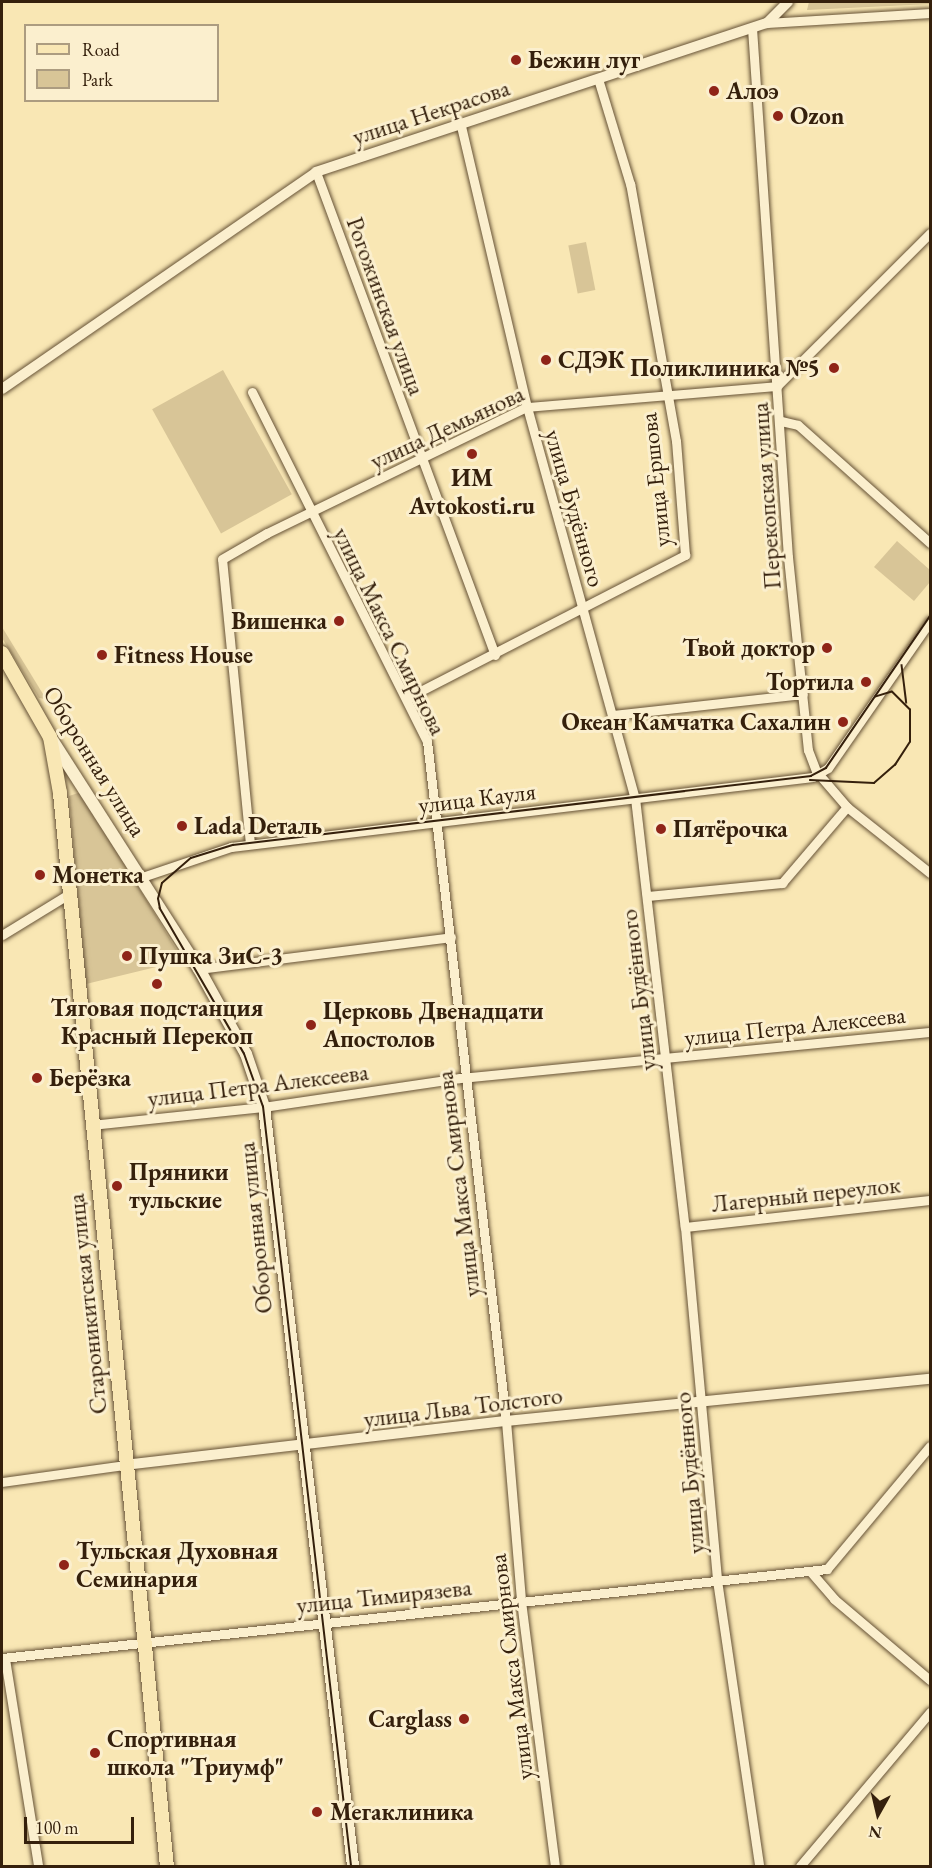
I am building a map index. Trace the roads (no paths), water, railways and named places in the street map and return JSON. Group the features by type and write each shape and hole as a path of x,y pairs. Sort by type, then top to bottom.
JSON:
{"main road":[{"name":"Оборонная улица","path":"2,653 50,737 199,969 246,1054 264,1107 353,1866"},
{"name":"Староникитская улица","path":"50,737 60,793 91,1125 167,1866"},
{"path":"60,793 70,787 84,787"}],"street":[{"path":"767,23 788,2"},
{"name":"улица Некрасова","path":"2,389 316,172 461,126 767,23 930,13"},
{"name":"Перекопская улица","path":"752,28 781,422 788,557 808,750 821,776"},
{"name":"улица Ершова","path":"584,609 685,555 676,441 630,184 598,79"},
{"name":"улица Будённого","path":"461,126 527,407 634,798 685,1227 703,1402 717,1580 759,1866"},
{"name":"Рогожинская улица","path":"316,172 495,655"},
{"path":"777,386 930,233"},
{"name":"улица Демьянова","path":"250,844 222,560 310,512 527,407 777,386"},
{"name":"улица Макса Смирнова","path":"252,392 310,512 427,741 506,1421 521,1601 555,1866"},
{"path":"781,422 798,425 930,543"},
{"path":"407,698 584,609"},
{"path":"930,621 821,776 847,807 930,873"},
{"path":"613,715 802,694"},
{"name":"улица Кауля","path":"142,877 209,852 250,844 821,776"},
{"path":"647,896 782,882 847,807"},
{"path":"2,935 69,894"},
{"path":"199,969 451,937"},
{"name":"улица Петра Алексеева","path":"91,1125 264,1107 465,1078 930,1032"},
{"name":"Лагерный переулок","path":"685,1227 930,1200"},
{"name":"улица Льва Толстого","path":"2,1482 126,1465 303,1447 506,1421 930,1379"},
{"name":"улица Тимирязева","path":"3,1659 144,1641 827,1569 930,1446"},
{"path":"810,1570 834,1599 930,1680"},
{"path":"3,1659 38,1866"},
{"path":"800,1866 930,1712"}],"tram line":[{"path":"351,1866 263,1107 244,1054 160,909 158,899 162,883 191,858 233,845 811,776 826,768 930,616"},
{"path":"902,665 907,703"},
{"path":"810,780 874,783 895,765 910,742 910,710 892,692 876,697"}],"place":[{"name":"Бежин луг","path":"516,60"},
{"name":"Алоэ","path":"714,91"},
{"name":"Ozon","path":"778,116"},
{"name":"СДЭК","path":"546,360"},
{"name":"Поликлиника №5","path":"834,368"},
{"name":"ИМ Avtokosti.ru","path":"472,454"},
{"name":"Вишенка","path":"339,621"},
{"name":"Твой доктор","path":"827,648"},
{"name":"Fitness House","path":"102,655"},
{"name":"Тортила","path":"866,682"},
{"name":"Океан Камчатка Сахалин","path":"843,722"},
{"name":"Lada Dеталь","path":"182,826"},
{"name":"Пятёрочка","path":"661,829"},
{"name":"Монетка","path":"40,875"},
{"name":"Пушка ЗиС-3","path":"127,956"},
{"name":"Тяговая подстанция Красный Перекоп","path":"157,984"},
{"name":"Церковь Двенадцати Апостолов","path":"311,1025"},
{"name":"Берёзка","path":"37,1078"},
{"name":"Пряники тульские","path":"117,1186"},
{"name":"Тульская Духовная Семинария","path":"64,1565"},
{"name":"Carglass","path":"464,1719"},
{"name":"Спортивная школа \"Триумф\"","path":"95,1753"},
{"name":"Мегаклиника","path":"317,1812"}]}
